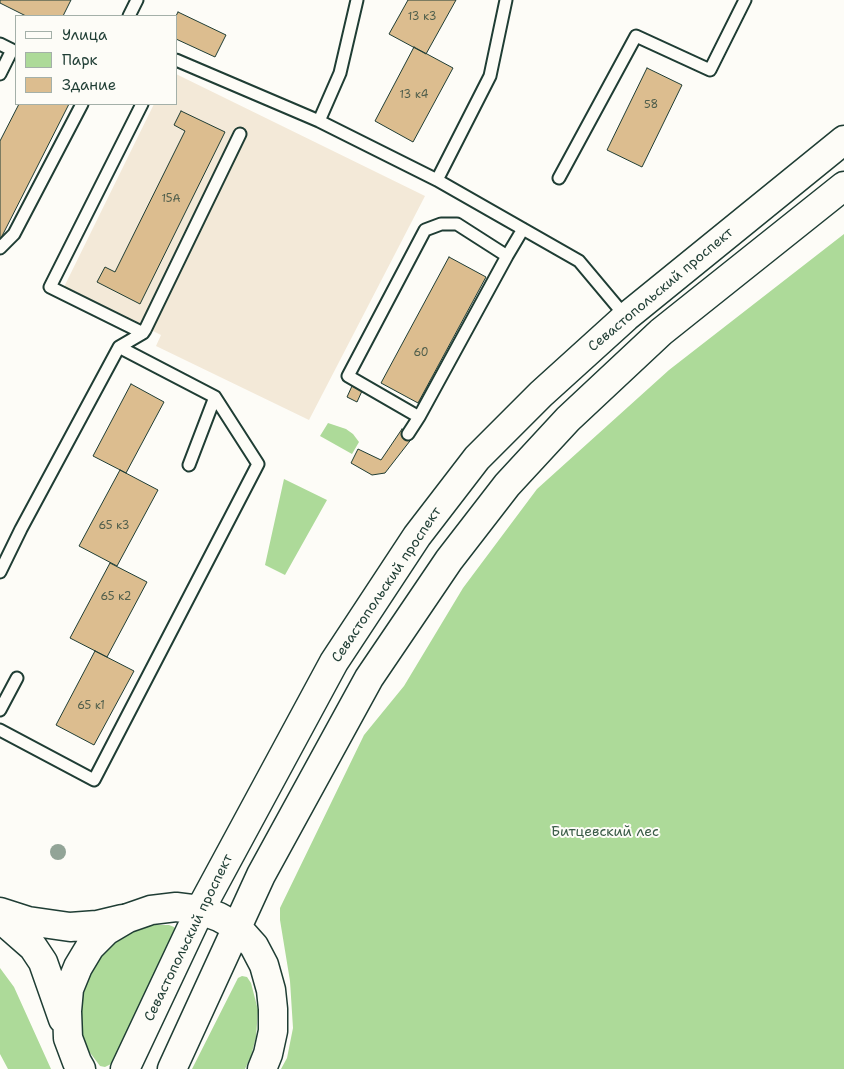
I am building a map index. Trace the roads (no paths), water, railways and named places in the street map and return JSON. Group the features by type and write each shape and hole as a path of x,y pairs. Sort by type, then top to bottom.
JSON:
{"main road":[{"name":"Севастопольский проспект","path":"125,1069 200,910 334,662 416,536 477,458 541,394 626,317 844,140"},
{"path":"172,1069 261,875 369,678 449,560 507,486 568,418 661,332 844,186"},
{"path":"0,912 28,921 70,927 97,925 128,918 151,910 176,907 200,910 220,917 237,927 254,946 264,966 271,990 274,1009 273,1031 268,1054 262,1069"},
{"path":"0,918 26,941 42,962 57,1000 68,1038 81,1069"},
{"path":"68,1038 67,1011 69,988 78,967 90,947 106,931 128,918"}],"lane":[{"path":"129,15 137,0"},
{"path":"319,121 340,73 357,0"},
{"path":"437,180 490,76 506,0"},
{"path":"559,178 636,36 710,70 745,0"},
{"path":"0,44 12,50 0,74"},
{"path":"178,61 319,121 437,180 579,261 626,317"},
{"path":"0,248 14,234 81,105"},
{"path":"141,105 50,287 143,333"},
{"path":"0,572 21,529 119,347 143,333 240,134"},
{"path":"419,417 348,376 425,230 441,224 457,224 507,256"},
{"path":"408,434 523,229"},
{"path":"0,730 94,780 258,464 215,397 119,347"},
{"path":"189,465 215,397"},
{"path":"0,710 17,678"}],"park label":[{"name":"Битцевский лес","path":"605,832"}]}
